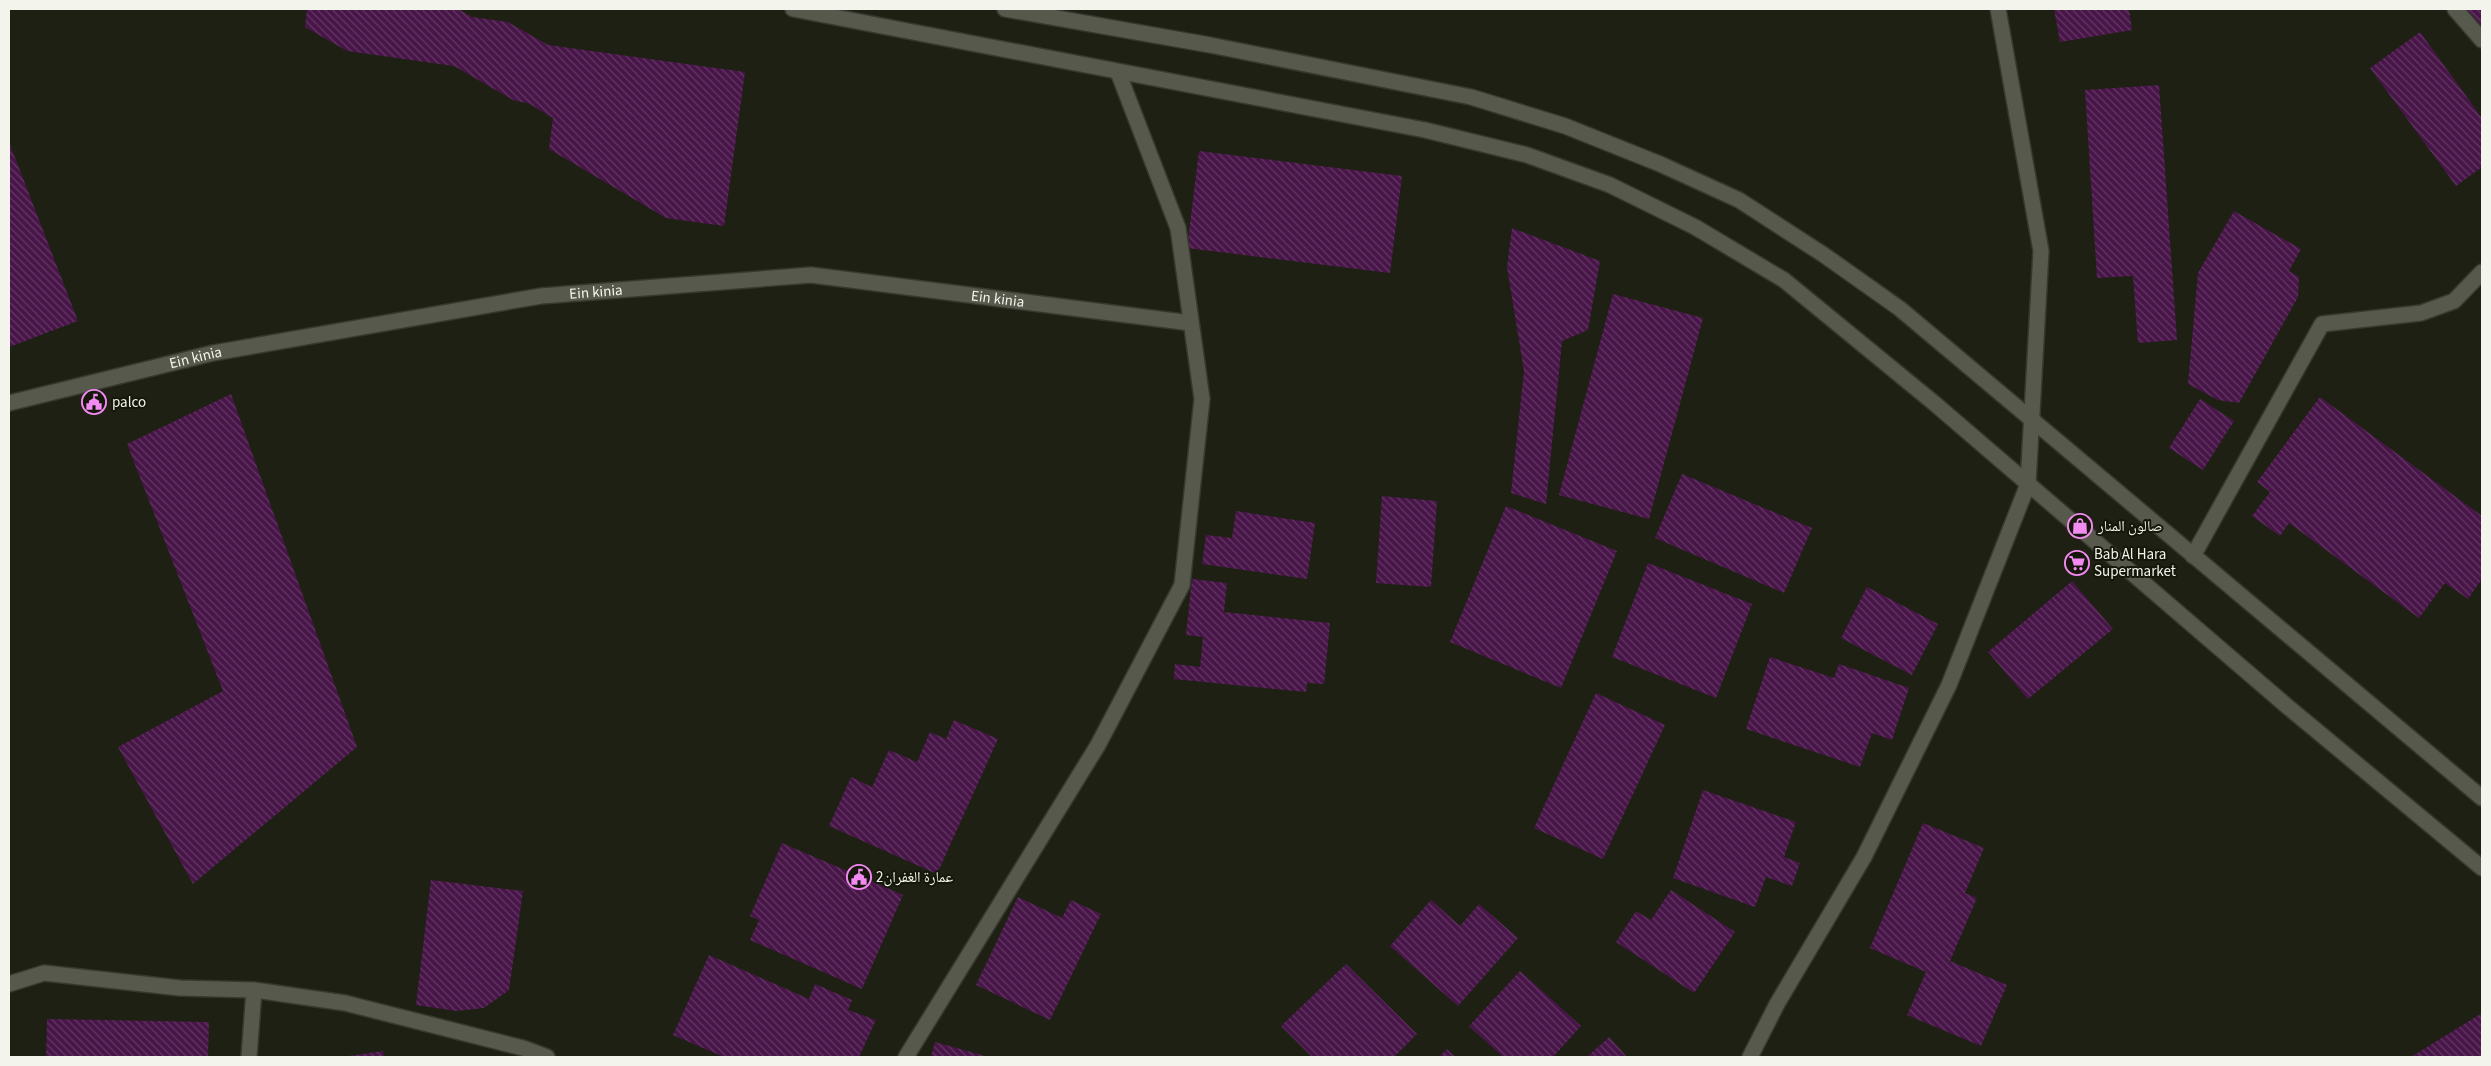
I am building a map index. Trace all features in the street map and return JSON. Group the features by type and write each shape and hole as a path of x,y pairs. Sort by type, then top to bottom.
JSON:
{"street":[{"path":"793,9 1425,130 1527,154 1610,185 1695,227 1784,280 2028,484 2288,707 2482,868"},
{"path":"1005,9 1210,45 1471,97 1565,126 1660,164 1738,200 1824,255 1899,308 2482,798"},
{"path":"1750,1057 1777,1004 1864,857 1950,685 2028,484 2041,251 1998,9"},
{"path":"2455,9 2482,40"},
{"path":"906,1057 1098,745 1182,585 1202,399 1178,228 1118,72"},
{"path":"2193,556 2322,324 2421,313 2454,301 2482,272"},
{"name":"Ein kinia","path":"9,403 213,353 541,296 811,275 1191,323"},
{"path":"9,984 44,973 180,988 254,990 345,1003 523,1048 547,1057"},
{"path":"249,1057 254,990"}],"building":[{"path":"307,9 458,9 472,17 508,22 548,45 745,72 724,226 666,218 549,149 553,118 528,103 515,101 454,66 347,51 305,27"},
{"path":"2054,9 2129,9 2132,30 2060,42"},
{"path":"2463,9 2482,9 2482,26"},
{"path":"2420,32 2482,118 2482,167 2456,186 2370,68"},
{"path":"2159,85 2177,340 2138,343 2133,276 2097,278 2085,90"},
{"path":"9,142 78,321 9,347"},
{"path":"1199,151 1402,176 1390,273 1187,248"},
{"path":"2234,211 2301,249 2289,271 2299,277 2298,297 2239,403 2218,400 2188,384 2198,273"},
{"path":"1512,228 1600,261 1588,330 1562,341 1546,504 1511,493 1524,371 1507,267"},
{"path":"1613,294 1703,318 1649,519 1559,495"},
{"path":"231,394 357,747 193,884 118,747 223,691 127,444"},
{"path":"2320,397 2482,516 2482,579 2468,599 2445,583 2419,618 2289,523 2280,536 2252,516 2270,492 2257,482"},
{"path":"2200,399 2234,421 2203,470 2169,448"},
{"path":"1682,474 1812,528 1784,593 1655,538"},
{"path":"1382,496 1437,501 1431,587 1376,583"},
{"path":"1506,506 1617,551 1561,688 1450,642"},
{"path":"1236,511 1315,523 1307,579 1202,564 1206,535 1232,538"},
{"path":"1648,563 1752,604 1716,698 1612,657"},
{"path":"1192,579 1227,583 1224,612 1330,623 1324,684 1307,683 1306,692 1174,679 1175,664 1200,667 1203,637 1186,635"},
{"path":"2072,581 2113,629 2028,699 1988,652"},
{"path":"1867,587 1938,624 1912,675 1841,638"},
{"path":"1770,657 1834,678 1839,664 1909,688 1892,740 1872,733 1860,767 1746,729"},
{"path":"1596,693 1665,725 1603,859 1534,828"},
{"path":"954,720 998,739 937,874 829,826 851,777 872,787 889,750 917,762 930,732 946,739"},
{"path":"1703,790 1796,822 1784,857 1800,863 1792,886 1766,877 1755,907 1673,878"},
{"path":"1923,823 1984,848 1965,893 1977,898 1950,961 2007,985 1981,1046 1907,1015 1926,972 1870,948"},
{"path":"782,843 903,895 862,989 750,940 759,920 750,916"},
{"path":"431,880 523,891 509,990 484,1008 457,1011 416,1005"},
{"path":"1671,890 1735,932 1694,993 1616,942 1636,911 1651,920"},
{"path":"1018,897 1062,918 1071,900 1101,914 1050,1020 976,985"},
{"path":"1431,900 1460,926 1479,904 1518,938 1458,1006 1390,946"},
{"path":"709,955 809,999 815,984 852,1000 848,1010 876,1020 859,1057 724,1057 673,1035"},
{"path":"1346,964 1417,1034 1394,1057 1312,1057 1281,1026"},
{"path":"1520,971 1581,1026 1553,1057 1503,1057 1469,1026"},
{"path":"2482,1013 2482,1057 2411,1057"},
{"path":"47,1019 209,1022 208,1057 46,1057"},
{"path":"1609,1037 1627,1057 1587,1057"},
{"path":"935,1042 989,1057 931,1057"},
{"path":"1447,1049 1455,1057 1439,1057"},
{"path":"383,1051 384,1057 349,1057 349,1056"}],"place":[{"name":"palco","path":"94,402"},
{"name":"صالون المنار","path":"2080,526"},
{"name":"Bab Al Hara Supermarket","path":"2077,563"},
{"name":"عمارة الغفران2","path":"859,877"}]}
